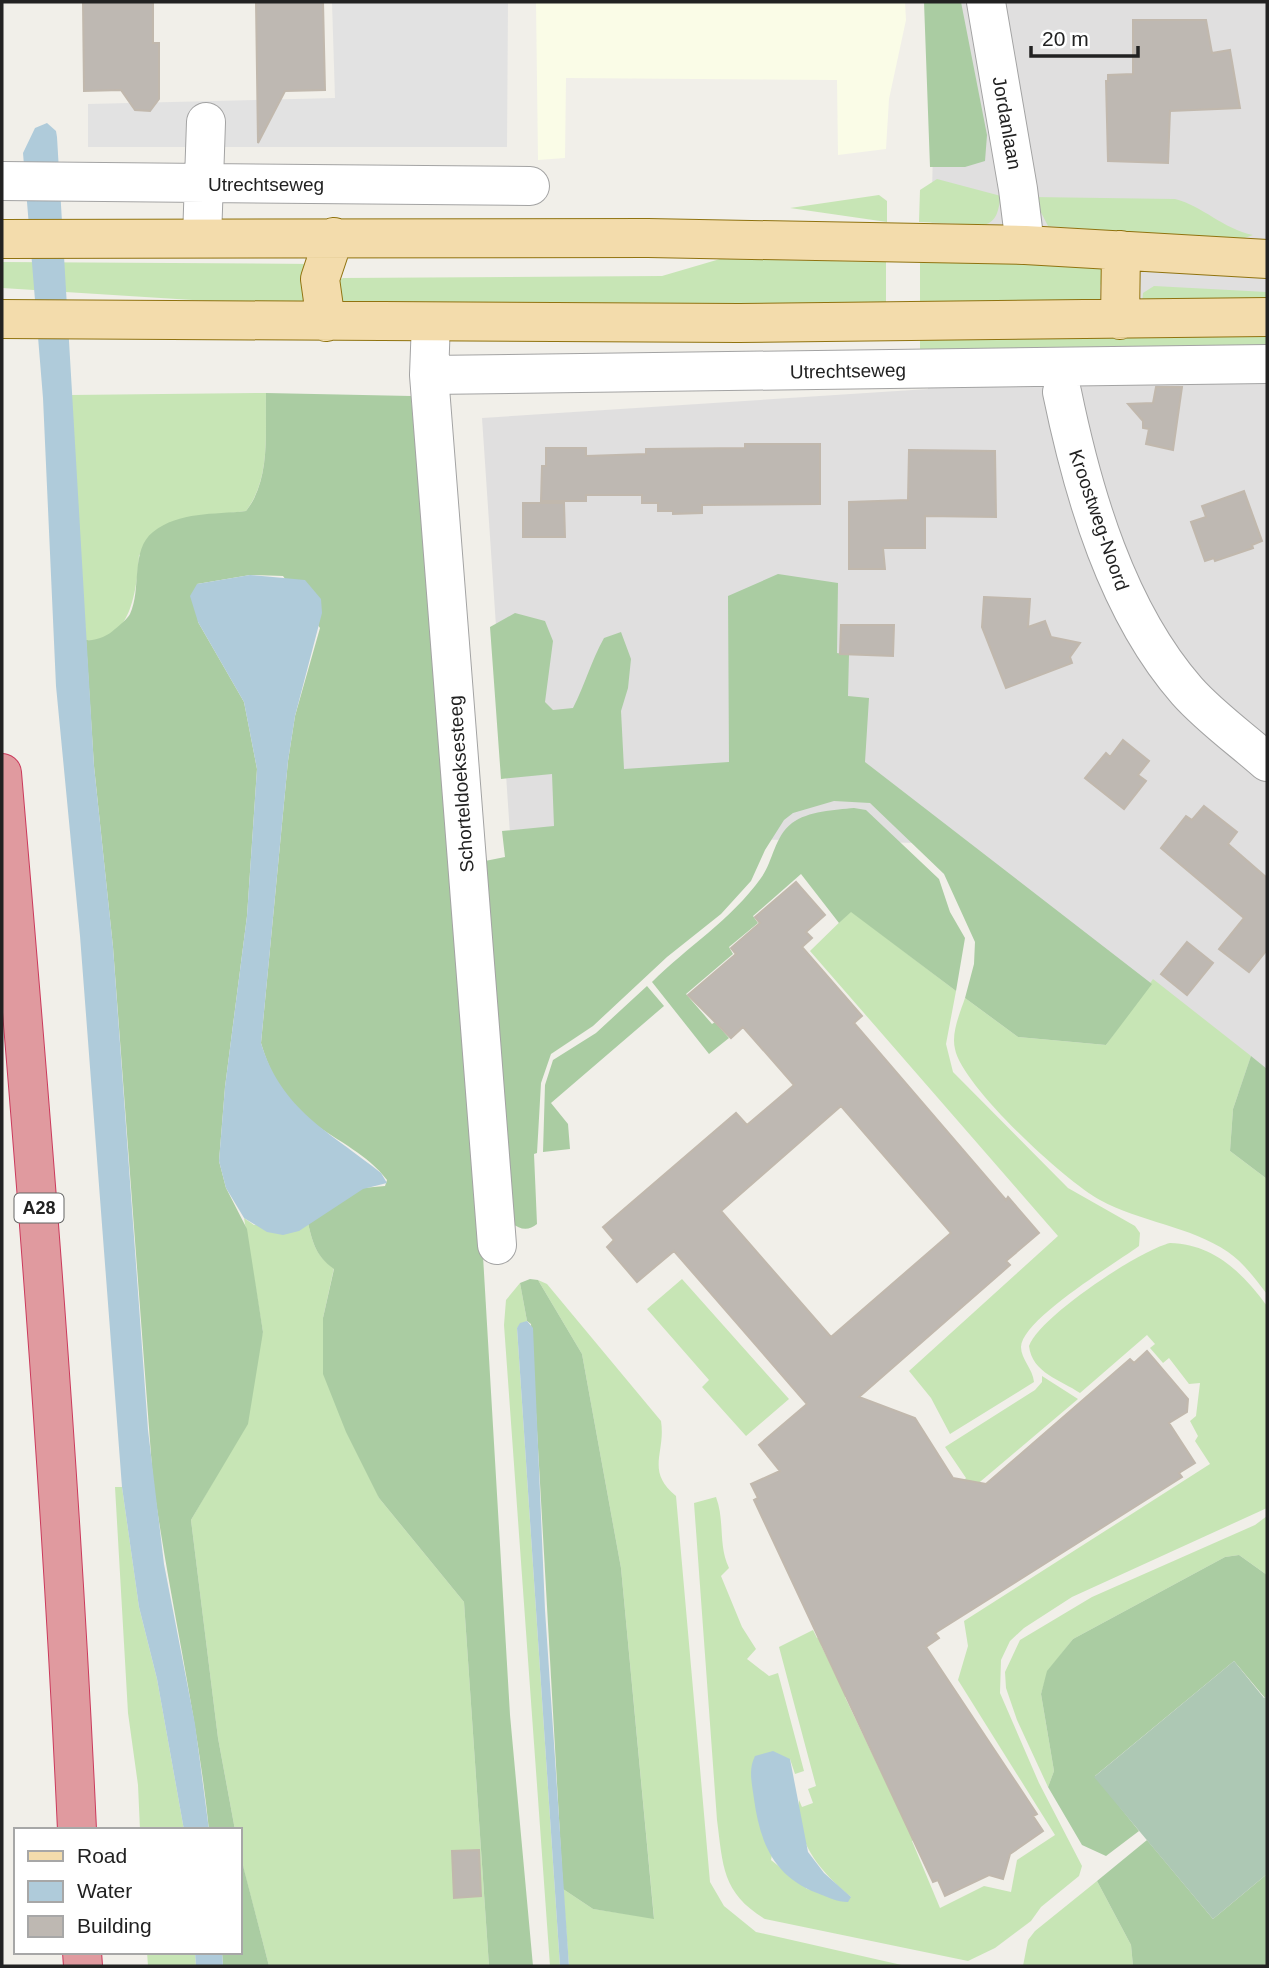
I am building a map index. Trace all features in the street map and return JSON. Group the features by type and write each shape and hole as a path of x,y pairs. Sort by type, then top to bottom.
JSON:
{"highway":[{"name":"A28","path":"2,773 35,1162 69,1644 77,1828"}],"main road":[{"path":"326,322 320,279 334,237"},
{"path":"2,239 648,238 1025,244 1267,259"},
{"path":"1120,320 1121,250"},
{"path":"2,319 431,322 1120,320 1267,317"}],"street":[{"name":"Jordanlaan","path":"986,2 1025,244"},
{"path":"202,238 206,183 206,122"},
{"name":"Utrechtseweg","path":"2,181 530,187"},
{"name":"Schorteldoeksesteeg","path":"431,322 429,375 497,1245"},
{"name":"Utrechtseweg","path":"429,375 1267,364"},
{"name":"Kroostweg-Noord","path":"1062,392 1074,450 1116,575 1147,637 1188,691 1267,762"}],"shaded area":[{"path":"332,2 508,2 507,147 88,147 88,104 335,98"},
{"path":"536,2 905,2 906,20 889,99 886,149 838,155 837,80 566,78 565,158 538,160"},
{"path":"936,2 1267,2 1267,1115 919,843 510,834 482,418 928,389"},
{"path":"1234,1661 1264,1698 1267,1696 1267,1874 1213,1919 1094,1777"}],"green space":[{"path":"924,2 961,2 987,135 985,161 965,167 930,167"},
{"path":"937,179 1001,196 995,218 984,225 919,222 920,190"},
{"path":"879,195 887,201 887,222 790,208"},
{"path":"1033,197 1175,199 1232,228 1253,235 1239,240 1048,226"},
{"path":"720,259 886,262 886,312 342,306 336,282 343,278 662,276"},
{"path":"920,261 1108,266 1100,286 1100,304 920,311"},
{"path":"2,262 316,264 305,307 2,288"},
{"path":"1154,286 1267,292 1267,306 1142,304 1143,293"},
{"path":"1267,322 1267,349 920,350 920,331 1174,337 1194,324"},
{"path":"266,393 263,470 260,484 246,511 214,515 139,555 133,597 122,624 101,639 86,640 70,395"},
{"path":"266,393 411,396 479,1188 510,1715 533,1966 489,1966 464,1602 379,1498 346,1432 323,1374 323,1318 334,1269 316,1249 308,1223 363,1188 385,1186 387,1180 362,1156 303,1115 274,1077 261,1043 288,761 295,716 320,628 283,576 250,575 197,584 198,622 244,702 257,769 247,916 225,1087 219,1161 226,1188 247,1229 263,1332 248,1424 191,1520 218,1738 235,1828 209,1828 153,1481 113,947 94,766 86,640 109,634 130,614 141,549 153,532 174,520 186,517 246,511 260,485 266,439"},
{"path":"778,574 838,583 837,653 849,655 848,696 869,698 865,762 1152,984 1106,1045 1018,1037 965,998 974,964 975,942 944,874 870,803 834,801 793,813 784,820 765,850 751,881 721,914 667,957 593,1026 551,1054 541,1083 537,1153 534,1154 537,1224 528,1229 518,1227 512,1223 480,862 505,857 502,831 554,826 552,774 501,779 490,627 515,613 545,621 553,641 545,702 553,710 573,708 604,638 621,632 631,659 628,688 621,711 624,769 729,762 728,596"},
{"path":"830,810 866,810 939,879 950,912 965,938 956,991 851,912 839,923 801,874 753,916 758,923 729,947 733,954 686,994 712,1024 715,1022 729,1038 709,1054 652,982 723,920 749,893 765,872 781,835 792,823"},
{"path":"851,911 956,991 946,1044 953,1072 1068,1188 1135,1226 1140,1233 1139,1246 1053,1307 1025,1335 1021,1347 1034,1382 950,1434 931,1398 909,1371 1058,1236 810,951"},
{"path":"1153,979 1251,1056 1233,1109 1230,1151 1267,1179 1267,1294 1239,1261 1213,1243 1132,1214 1084,1190 1041,1154 995,1108 976,1086 955,1049 955,1030 965,998 1018,1037 1106,1045"},
{"path":"647,986 664,1006 551,1103 568,1124 570,1149 543,1152 545,1085 553,1060 596,1033"},
{"path":"1251,1056 1267,1069 1267,1179 1230,1151 1233,1109"},
{"path":"244,1218 254,1225 308,1223 316,1249 334,1268 323,1318 379,1498 464,1602 489,1966 269,1966 242,1863 242,1828 235,1828 218,1738 191,1520 213,1482 263,1332"},
{"path":"1170,1243 1200,1249 1226,1262 1248,1282 1267,1306 1267,1508 1072,1597 1024,1628 1010,1641 1001,1660 1000,1693 1039,1783 1082,1866 1079,1876 1041,1907 1031,1921 995,1948 968,1961 765,1919 740,1899 732,1888 723,1865 717,1820 694,1503 716,1497 729,1568 721,1576 742,1627 756,1649 747,1659 769,1676 778,1673 804,1771 795,1774 790,1759 771,1860 807,1889 851,1897 820,1866 801,1830 799,1800 802,1807 813,1803 808,1789 816,1786 779,1647 813,1630 817,1638 822,1636 825,1642 821,1645 836,1676 840,1674 850,1694 845,1697 899,1810 904,1809 918,1838 912,1841 940,1908 984,1886 1011,1892 1017,1860 1055,1835 958,1680 968,1646 964,1621 1210,1464 1195,1441 1198,1436 1190,1421 1196,1416 1200,1383 1189,1384 1169,1358 1163,1363 1150,1348 1155,1344 1147,1335 1080,1393 1041,1369 1031,1355 1029,1346 1051,1319 1092,1286 1137,1258"},
{"path":"530,1279 538,1280 582,1354 621,1568 654,1919 593,1909 563,1889 531,1324 527,1321 520,1283"},
{"path":"682,1279 789,1399 746,1436 702,1387 709,1380 647,1309"},
{"path":"538,1280 547,1284 661,1421 659,1470 661,1478 676,1496 710,1882 724,1906 756,1932 906,1966 569,1966 563,1889 593,1909 654,1918 621,1568 582,1354"},
{"path":"520,1283 527,1321 517,1328 560,1966 550,1966 504,1325 506,1300"},
{"path":"1042,1376 1078,1399 968,1492 961,1484 966,1478 945,1447 1035,1390 1042,1382"},
{"path":"115,1487 122,1487 139,1607 157,1679 184,1828 140,1828 138,1785 128,1713"},
{"path":"1267,1516 1267,1575 1239,1555 1225,1557 1073,1639 1048,1671 1041,1694 1054,1771 1048,1787 1017,1720 1006,1688 1005,1672 1020,1640 1092,1597 1255,1525"},
{"path":"1239,1555 1267,1575 1267,1696 1265,1698 1234,1661 1095,1776 1139,1831 1106,1856 1082,1845 1048,1787 1054,1771 1041,1694 1047,1671 1073,1639 1225,1557"},
{"path":"1147,1840 1213,1919 1267,1874 1267,1966 1133,1966 1131,1945 1097,1881"},
{"path":"242,1862 269,1966 223,1966 222,1954 242,1954"},
{"path":"1097,1881 1131,1945 1133,1966 1023,1966 1028,1940 1035,1931"},
{"path":"147,1954 195,1954 196,1966 148,1966"}],"water":[{"path":"47,123 56,131 57,137 94,766 113,947 148,1430 164,1564 195,1724 209,1828 184,1828 157,1679 139,1607 122,1487 80,936 56,686 43,398 23,153 35,128"},
{"path":"250,575 305,580 321,599 322,613 295,716 288,761 261,1043 281,1086 294,1103 309,1118 381,1173 387,1183 363,1189 299,1231 283,1235 267,1232 244,1218 226,1188 219,1161 225,1087 247,916 257,769 244,702 198,622 190,596 197,584"},
{"path":"527,1321 533,1328 545,1610 569,1966 560,1966 517,1328 520,1323"},
{"path":"773,1751 790,1759 808,1852 824,1873 851,1897 848,1902 802,1886 789,1877 771,1856 760,1829 751,1772 755,1756"},
{"path":"195,1954 222,1954 223,1966 196,1966"}],"building":[{"path":"83,2 153,2 153,43 159,43 159,99 150,111 135,110 121,90 84,91"},
{"path":"256,2 323,2 325,90 285,91 258,143"},
{"path":"1133,20 1206,20 1212,53 1230,50 1240,108 1170,111 1168,163 1108,161 1106,81 1108,75 1133,74"},
{"path":"1156,387 1182,387 1173,450 1146,444 1149,429 1143,428 1143,421 1128,404 1153,403"},
{"path":"745,444 820,444 820,504 702,505 702,513 673,514 673,511 658,511 658,503 642,503 642,495 586,495 586,501 541,501 542,466 546,466 546,448 586,448 586,456 646,454 646,449 745,448"},
{"path":"909,450 995,451 996,517 925,516 925,548 883,548 885,569 849,569 849,502 908,500"},
{"path":"1244,491 1262,541 1252,545 1253,548 1215,561 1214,558 1205,561 1191,522 1206,517 1202,506"},
{"path":"523,503 564,503 565,537 523,537"},
{"path":"984,597 1030,599 1028,627 1045,621 1051,637 1080,643 1070,657 1072,663 1006,688 982,627"},
{"path":"841,625 894,625 893,656 840,654"},
{"path":"1123,740 1149,761 1138,775 1146,781 1124,809 1085,778 1106,753 1110,757"},
{"path":"1204,806 1237,832 1228,844 1267,878 1267,950 1249,972 1219,949 1244,918 1161,848 1186,816 1192,820"},
{"path":"796,882 825,915 806,932 812,938 802,947 862,1016 854,1023 1006,1200 1008,1197 1039,1233 1006,1261 1010,1265 859,1397 915,1418 953,1478 986,1484 1130,1359 1134,1363 1147,1351 1188,1399 1187,1412 1169,1423 1195,1463 1179,1473 1182,1477 935,1633 939,1638 926,1647 1037,1814 1033,1816 1043,1831 1010,1854 1003,1879 989,1875 945,1896 938,1880 933,1882 754,1500 758,1498 751,1484 780,1471 759,1445 807,1404 674,1251 637,1282 607,1247 614,1240 603,1227 736,1113 747,1125 794,1085 743,1027 731,1038 688,995 736,954 731,948 760,923 755,917","holes":["841,1106 951,1233 831,1337 721,1211"]},
{"path":"1187,942 1213,963 1187,995 1161,974"},
{"path":"479,1850 481,1896 454,1898 452,1851"}]}
